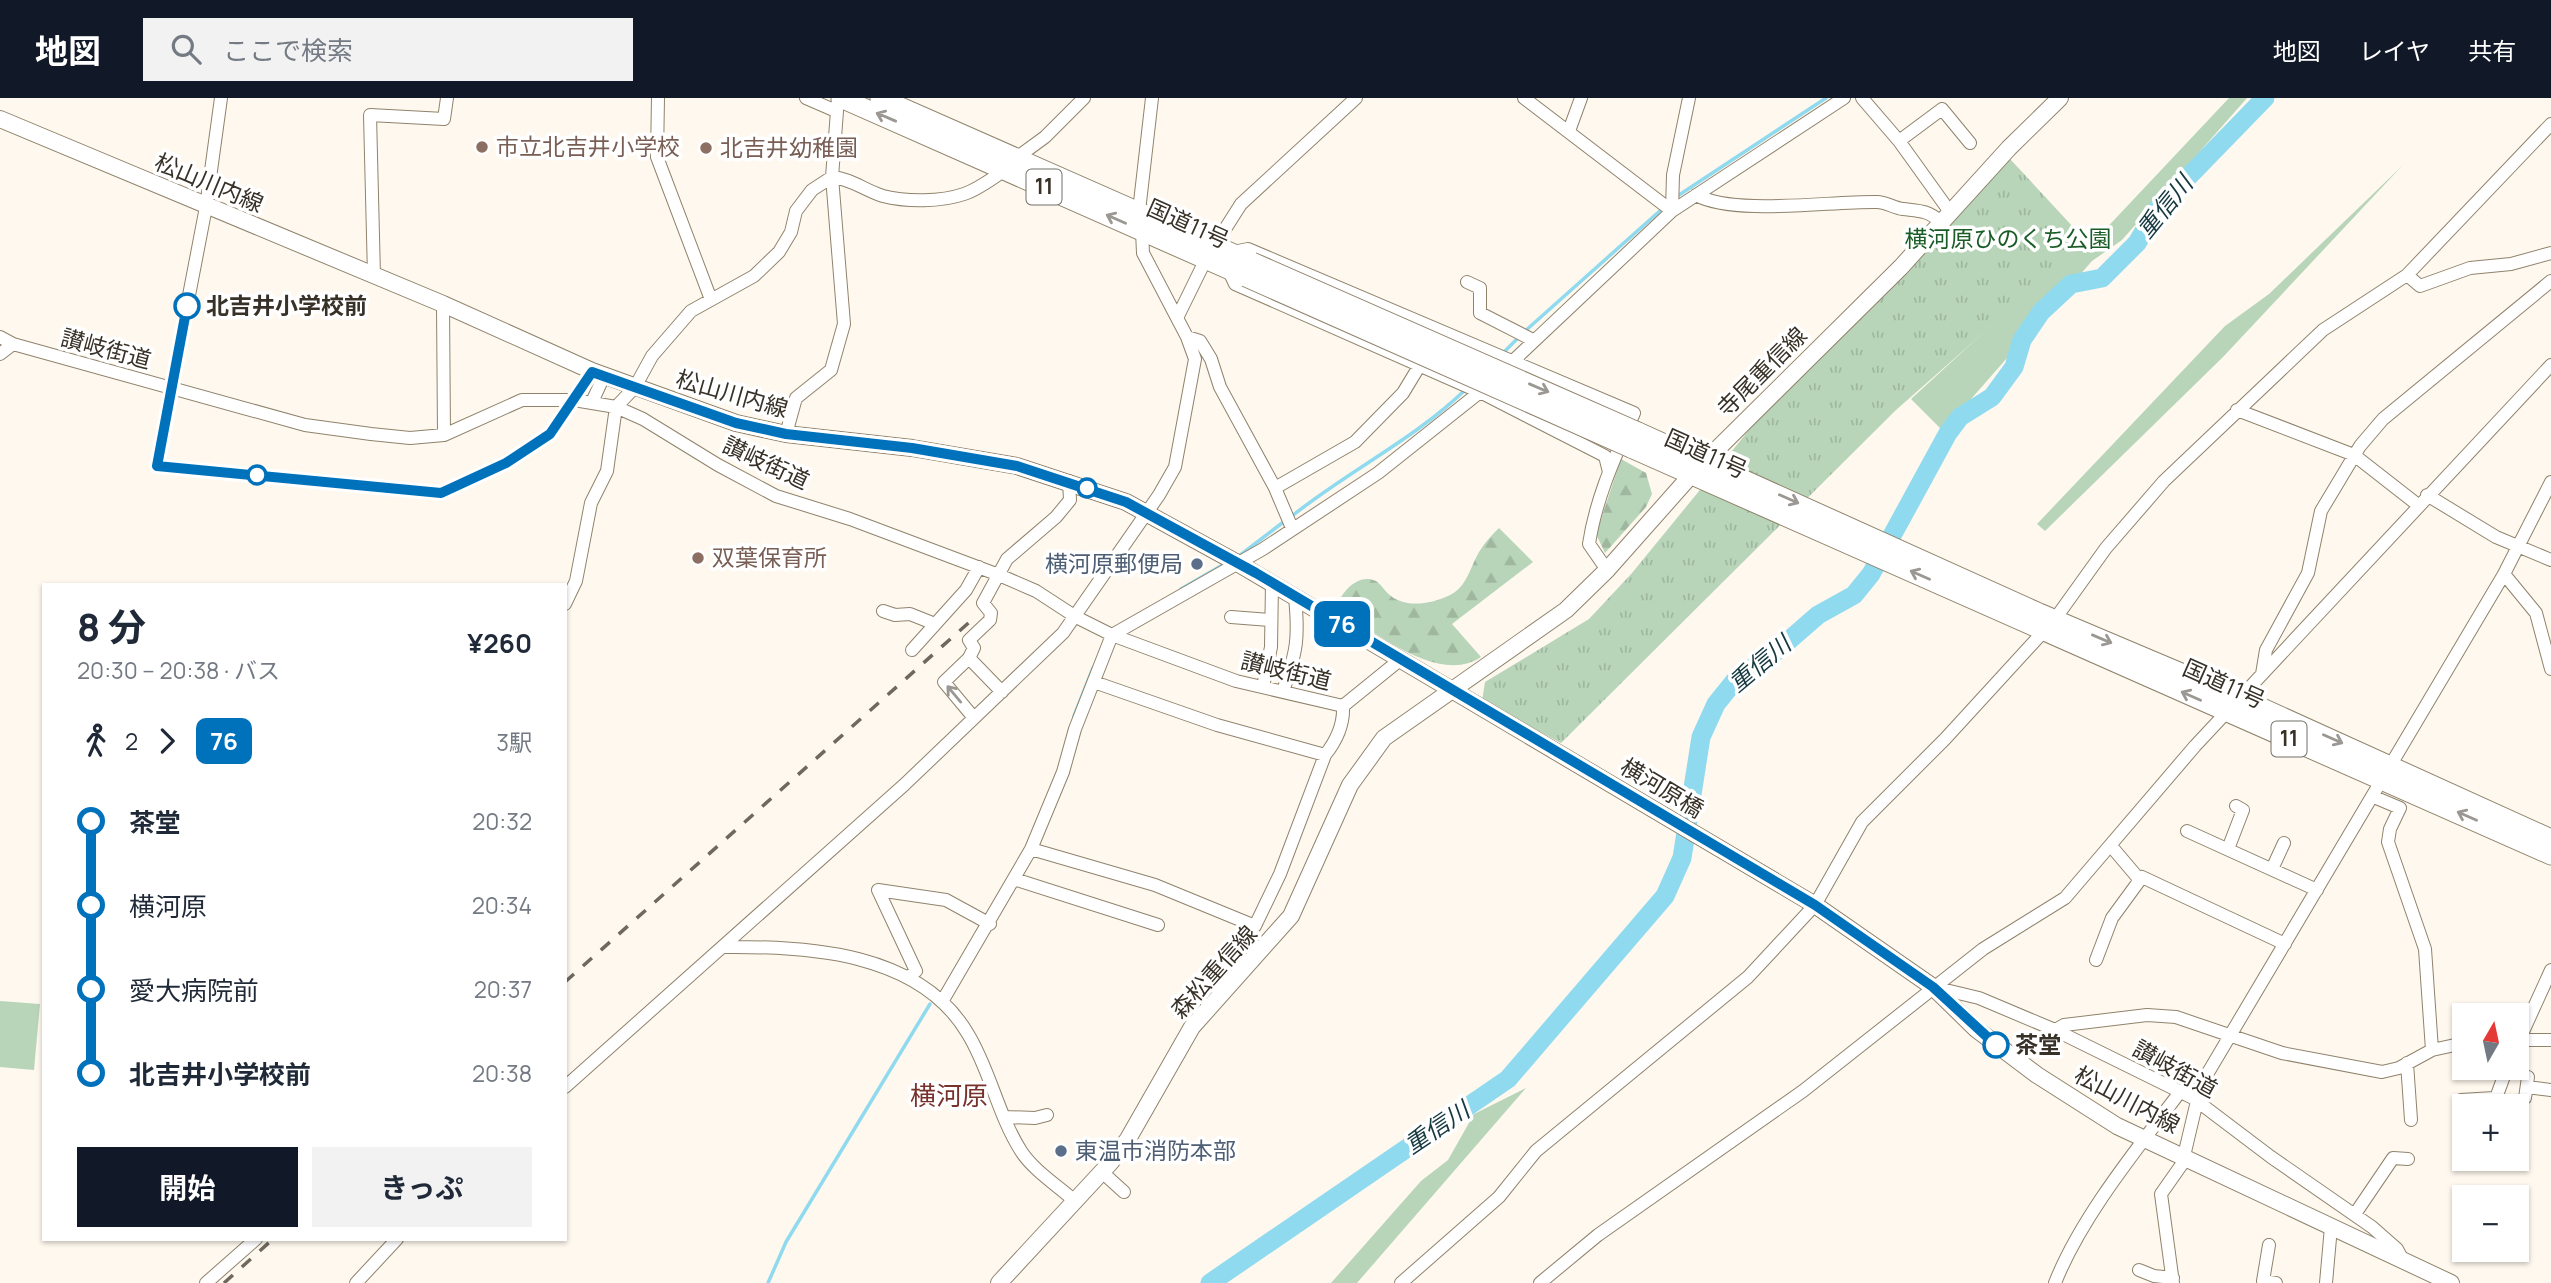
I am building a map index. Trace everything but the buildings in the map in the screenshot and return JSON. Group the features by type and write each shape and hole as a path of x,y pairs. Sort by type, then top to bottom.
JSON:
{"highway":[{"name":"国道11号","path":"880,98 1142,231 1230,261"},
{"name":"国道11号","path":"839,102 1139,211 1230,261 2042,621 2226,712 2388,773 2551,839"},
{"name":"国道11号","path":"2042,621 2240,698 2551,855"}],"main road":[{"name":"寺尾重信線","path":"1452,690 1566,610 1607,570 1699,467 1901,267 2060,98"},
{"name":"松山川内線","path":"0,119 443,304 598,374 736,423 786,434 960,456 1017,466 1069,481 1145,512 1272,583 1485,709"},
{"name":"森松重信線","path":"999,1283 1102,1172 1128,1139 1192,1027 1291,916 1361,767 1384,738 1452,690"},
{"name":"横河原橋","path":"1485,709 1815,905"},
{"name":"松山川内線","path":"1815,905 1933,987 1976,1029 2037,1076 2117,1126 2146,1137 2451,1283"}],"street":[{"path":"171,389 206,207 220,98"},
{"path":"374,276 370,115 444,119 447,98"},
{"path":"658,98 657,157 710,297"},
{"path":"786,434 796,398 831,370 844,324 832,177 839,102 806,98"},
{"path":"567,600 576,581 591,503 607,471 616,407 635,387 652,356 691,311 710,297 754,276 779,251 791,232 796,211 813,190 832,177 851,179 891,197 933,198 963,194 1011,164 1045,137 1084,98"},
{"path":"1139,211 1152,98"},
{"path":"1356,98 1241,204 1230,261 1235,284 1480,392 1605,456 1609,471"},
{"path":"1524,98 1672,211"},
{"path":"1569,131 1581,98"},
{"path":"1672,211 1673,175 1689,98"},
{"path":"943,1000 1031,849 1063,772 1075,729 1109,634 1239,564 1378,473 1480,392 1672,211 1844,98"},
{"path":"1862,98 1899,141 1946,217"},
{"path":"1899,141 1942,109 1970,143"},
{"path":"1401,1283 1499,1197 1536,1151 1748,977 1815,905 1862,822 1945,739 2140,507 2237,410 2323,330 2407,275 2551,124"},
{"path":"1696,195 1703,199 1753,205 1880,202 1946,217"},
{"path":"567,1085 904,785 1076,617 1175,467 1195,359 1187,337 1143,253 1142,231"},
{"path":"1177,318 1230,261 1248,249 1634,413 1609,471 1589,544 1607,570"},
{"path":"2407,275 2420,286 2470,268 2511,264 2551,253"},
{"path":"1467,282 1480,288 1480,313 1534,340"},
{"path":"2262,674 2266,650 2308,573 2319,517 2354,455 2384,419 2551,282"},
{"path":"443,304 444,435"},
{"path":"1275,488 1355,442 1404,393 1440,331"},
{"name":"讃岐街道","path":"0,337 13,345 305,425 410,438 444,435 522,400 574,400 616,407 643,419 776,496 850,519 999,575 1036,591 1076,617 1109,634 1177,662 1263,687 1343,706"},
{"path":"1187,337 1200,341 1211,359 1220,387 1275,488 1292,528"},
{"path":"0,354 13,345"},
{"path":"1540,1283 1598,1235 1803,1091 1983,949 2065,898 2226,712 2551,365"},
{"path":"574,400 598,374"},
{"path":"592,402 598,374"},
{"path":"2237,410 2354,455 2418,505"},
{"path":"983,603 1007,559 1056,517 1070,500 1069,481"},
{"path":"2139,1270 2173,1280 2161,1194 2185,1156 2195,1100 2504,574 2551,482"},
{"path":"2427,495 2517,546 2551,560"},
{"path":"912,650 966,590 979,567"},
{"path":"2504,574 2536,613 2551,669"},
{"path":"1263,687 1271,647 1272,583"},
{"path":"966,590 983,603 991,613 990,620 969,640 974,648 969,659 944,681 974,718"},
{"path":"1283,691 1298,644 1295,597"},
{"path":"883,611 895,615 910,614 935,624"},
{"path":"1231,617 1270,620"},
{"path":"969,659 1002,692"},
{"path":"1178,1010 1255,926 1280,874 1325,755 1334,744 1344,720 1343,706 1401,659"},
{"path":"1094,682 1217,725 1325,755"},
{"path":"2374,797 2400,808 2390,829 2388,842 2425,949 2432,1050"},
{"path":"2228,849 2242,818 2243,810 2236,806"},
{"path":"2188,829 2317,890"},
{"path":"2272,869 2284,843"},
{"path":"2111,846 2139,879 2285,944"},
{"path":"1031,849 1155,885 1255,926"},
{"path":"1014,879 1158,925"},
{"path":"2096,960 2112,918 2139,879"},
{"path":"909,977 916,971 878,890 946,900 987,922"},
{"path":"723,947 800,950 884,967 909,977 943,1000 968,1033 1025,1156 1076,1202"},
{"path":"2529,1018 2551,970"},
{"name":"讃岐街道","path":"1933,987 1979,998 2055,1030 2195,1100 2355,1214 2386,1238 2403,1260"},
{"path":"2055,1030 2064,1025 2147,1015 2176,1017 2282,1053 2382,1072 2432,1050 2452,1046"},
{"path":"2529,1041 2551,1040"},
{"path":"2407,1063 2404,1105 2411,1120"},
{"path":"2527,1087 2551,1090"},
{"path":"2055,1283 2076,1240 2180,1092"},
{"path":"1006,1117 1035,1118 1047,1115"},
{"path":"2355,1214 2393,1158 2408,1159"},
{"path":"1102,1172 1124,1192"},
{"path":"2326,1283 2331,1227"},
{"path":"206,1283 254,1241"},
{"path":"356,1283 395,1241"},
{"path":"2269,1245 2263,1281 2276,1283"}],"green space":[{"path":"2229,98 2247,98 2122,240 2092,261 1943,431 1911,399 2077,247 2099,236"},
{"name":"横河原ひのくち公園","path":"2010,159 2087,242 1896,410 1561,743 1482,701 1485,682 1589,619 1632,573 1758,419"},
{"path":"2402,166 2223,357 2045,531 2037,524 2225,326 2269,294"},
{"path":"1621,459 1646,473 1652,494 1646,507 1605,553 1596,534"},
{"path":"1499,528 1533,562 1452,624 1481,657 1464,664 1446,665 1426,660 1406,652 1336,608 1345,591 1362,579 1376,581 1389,595 1404,602 1426,603 1448,596 1460,588 1481,549"},
{"path":"0,1001 40,1004 34,1070 0,1067"},
{"path":"1526,1088 1357,1283 1331,1283 1421,1181 1448,1160 1474,1114"}],"waterway":[{"path":"1676,197 1826,98"},
{"name":"重信川","path":"1210,1283 1508,1079 1665,896 1682,858 1701,737 1716,704 1737,678 1772,655 1818,615 1854,595 1871,574 1948,433 1960,417 1992,397 2014,367 2022,340 2041,312 2071,284 2102,278 2137,243 2158,208 2265,98"},
{"path":"1524,332 1662,209"},
{"path":"1502,354 1519,337"},
{"path":"1292,516 1425,424 1466,389"},
{"path":"1239,556 1286,520"},
{"path":"1181,589 1226,563"},
{"path":"1074,716 1093,668"},
{"path":"768,1283 786,1242 930,1004"}],"railway":[{"path":"567,980 974,618"},
{"path":"224,1283 271,1241"}],"bus line":[{"name":"76","path":"187,306 157,466 441,493 522,455 550,434 592,372 736,423 786,434 912,448 1017,466 1126,502 1256,573 1815,905 1933,987 1996,1045"}],"place":[{"name":"市立北吉井小学校","path":"482,147"},
{"name":"北吉井幼稚園","path":"706,148"},
{"name":"北吉井小学校前","path":"187,306"},
{"name":"双葉保育所","path":"698,558"},
{"name":"横河原郵便局","path":"1197,564"},
{"name":"茶堂","path":"1996,1045"},
{"name":"東温市消防本部","path":"1061,1151"}],"district":[{"name":"横河原","path":"949,1096"}]}
